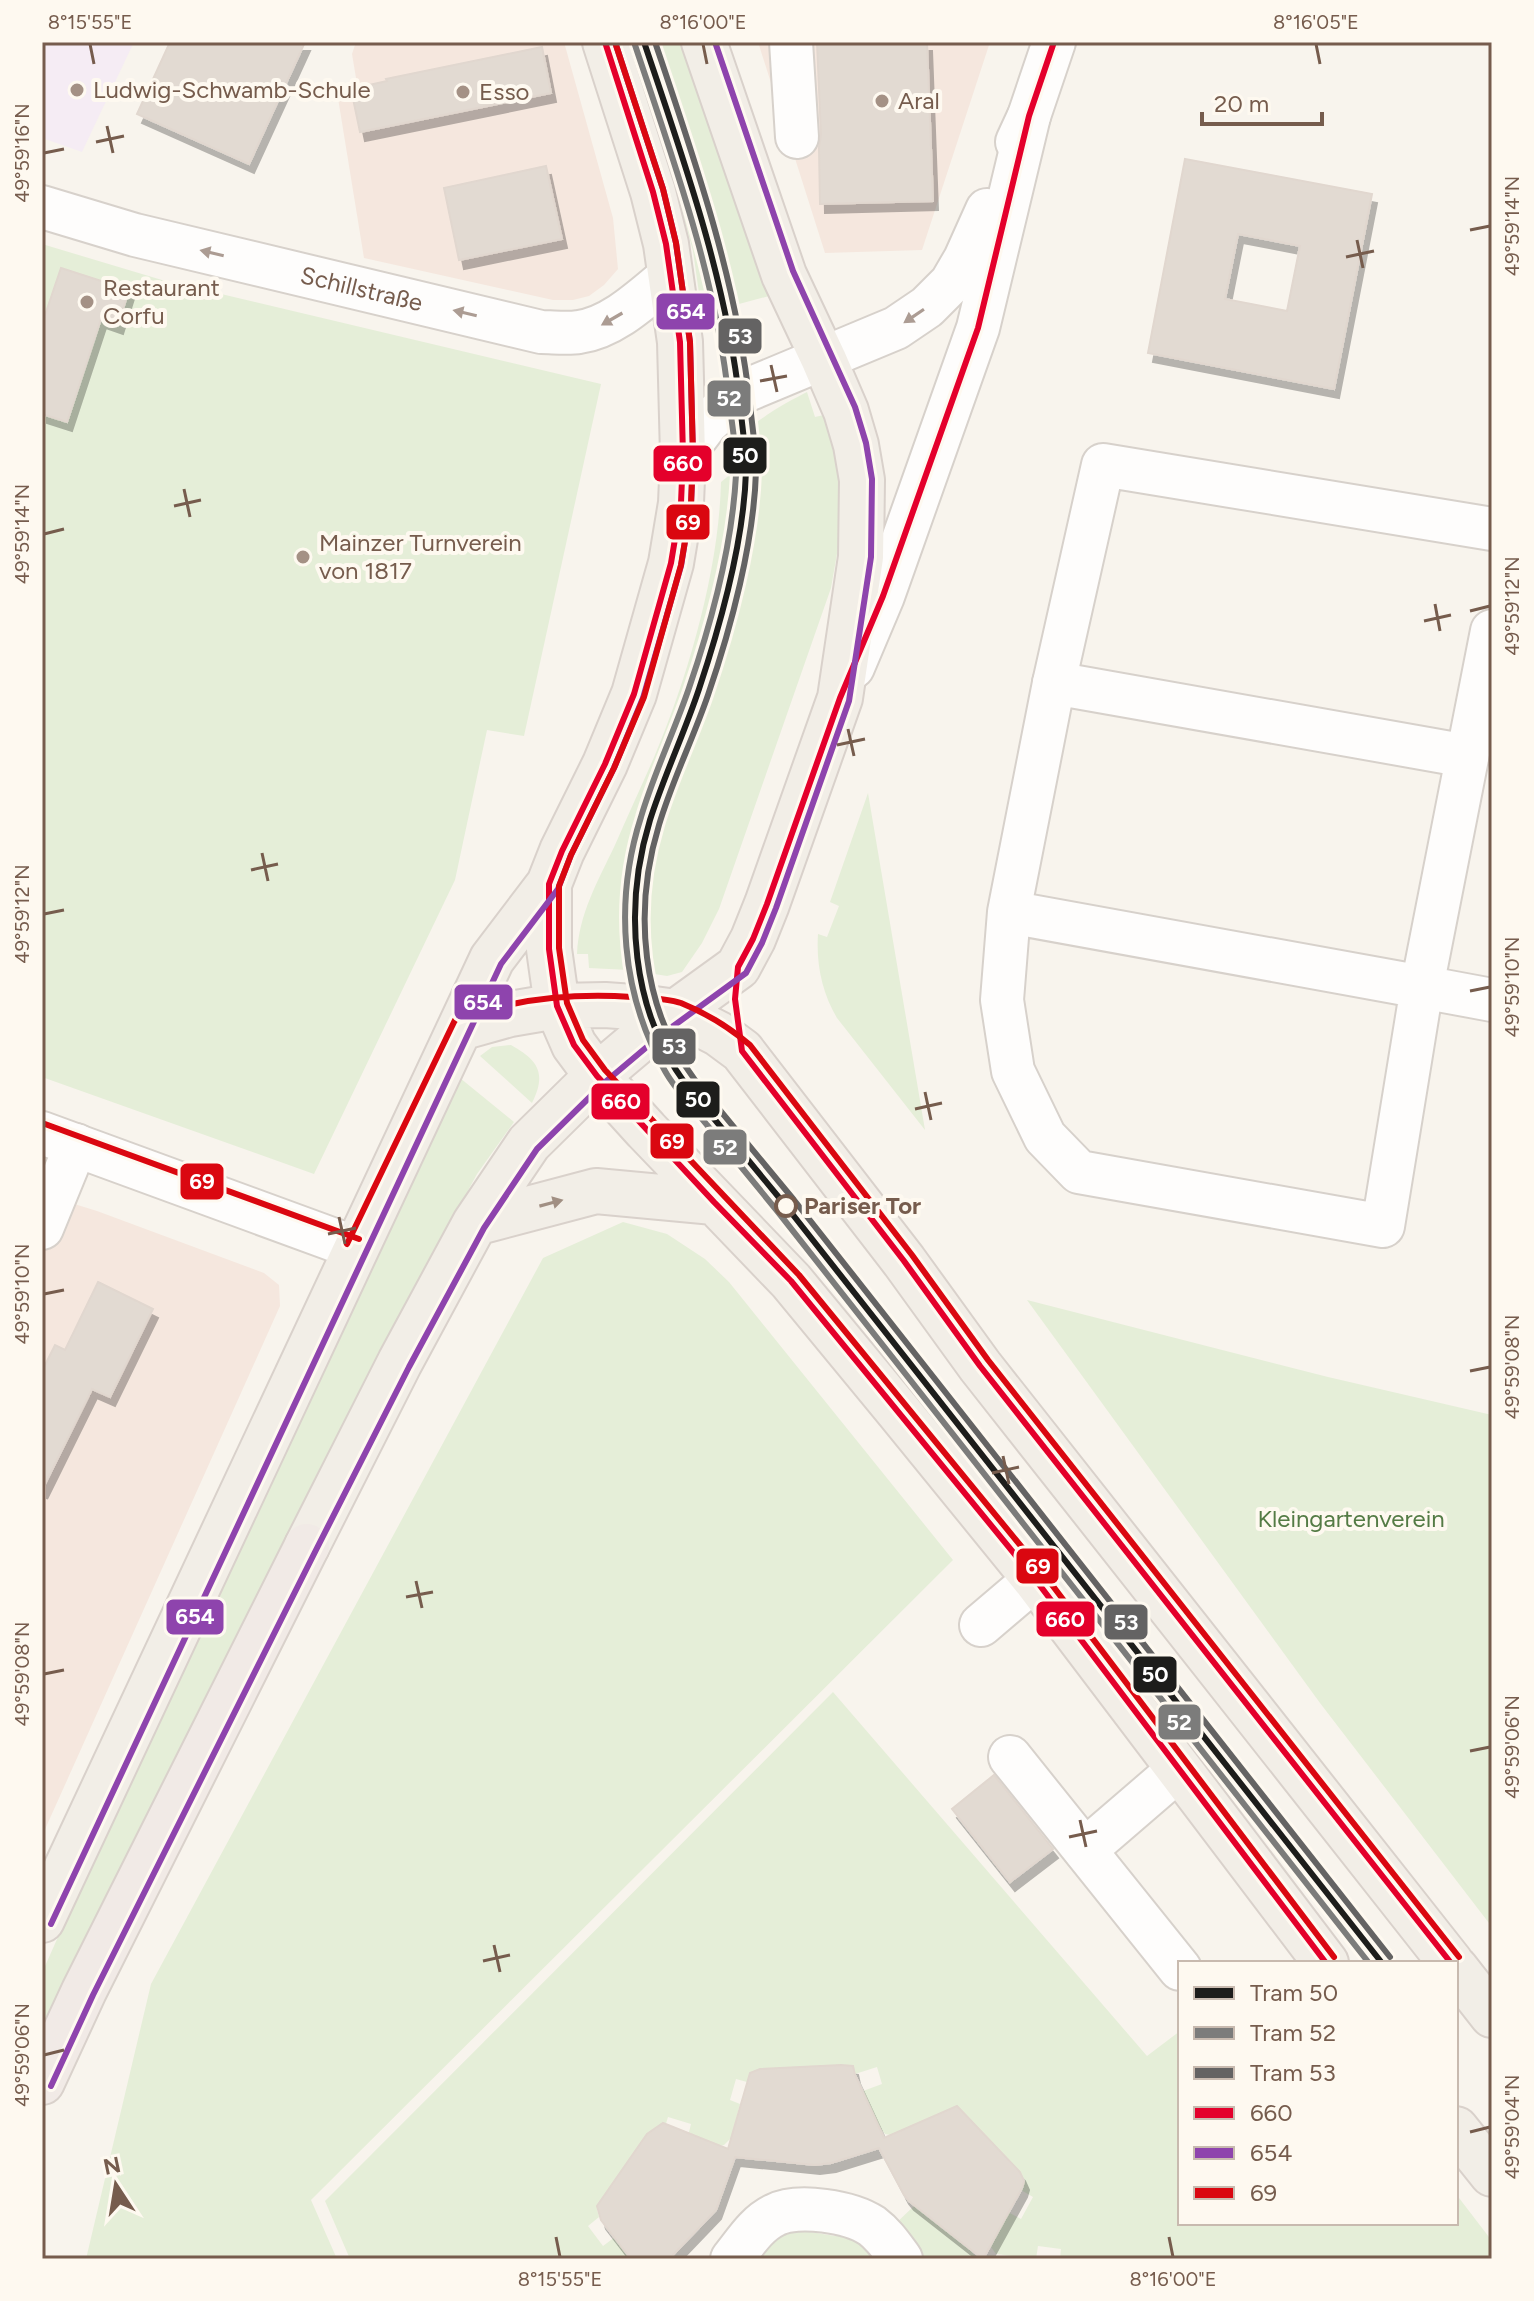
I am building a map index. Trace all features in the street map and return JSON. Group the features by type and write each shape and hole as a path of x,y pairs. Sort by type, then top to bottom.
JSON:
{"highway":[{"path":"42,2082 84,1991 307,1546"}],"main road":[{"path":"42,1920 492,959 549,884 634,694 671,563 681,503 680,342 666,244 653,192 605,42"},
{"path":"704,42 784,275 846,411 862,480 861,557 840,698 767,904 738,967 735,999 742,1051"},
{"path":"549,884 549,949 557,1006 574,1045 597,1076 791,1281 1035,1579 1324,1961"},
{"path":"307,1546 475,1223 529,1143 597,1076 655,1027 738,967"},
{"path":"460,1028 510,1014 557,1006 605,1005 676,1012 719,1034 742,1051 904,1261 980,1366 1449,1961"},
{"path":"475,1223 596,1191 714,1202"},
{"path":"1458,1972 1492,2015"},
{"path":"1458,2132 1492,2174"}],"street":[{"path":"791,42 797,137"},
{"path":"840,698 883,596 978,328 1029,116 1054,42"},
{"path":"683,455 707,423 740,393 896,328 927,307 951,283 971,247 1029,116"},
{"name":"Schillstraße","path":"42,207 135,235 541,332 580,332 604,324 632,307 671,275"},
{"path":"1492,529 1103,465 1054,683 1009,912 1002,1000 1013,1071 1045,1137 1079,1172 1383,1226 1422,987 1492,631"},
{"path":"1054,683 1467,756"},
{"path":"1009,912 1492,1000"},
{"path":"42,1228 59,1139 356,1248"},
{"path":"981,1625 1035,1579"},
{"path":"1010,1757 1178,1966"},
{"path":"1085,1850 1179,1769"},
{"path":"732,2259 759,2225 789,2209 809,2209 853,2217 878,2232 901,2259"}],"shaded area":[{"name":"Ludwig-Schwamb-Schule","path":"42,42 134,42 82,152 42,138"},
{"path":"356,42 564,42 613,218 618,269 604,285 589,296 553,300 364,258 337,92 357,84 352,54"},
{"path":"758,42 990,42 922,250 825,253"},
{"path":"42,1194 97,1211 264,1273 279,1285 280,1306 42,1836"}],"green space":[{"path":"628,42 684,42 769,296 702,314 693,251 674,180"},
{"name":"Mainzer Turnverein von 1817","path":"42,244 162,280 601,384 524,736 487,730 455,880 314,1174 42,1077"},
{"path":"807,392 815,417 824,415 833,443 840,489 838,548 831,588 719,909 702,943 682,972 667,976 589,968 588,954 577,954 581,925 596,884 668,724 690,656 715,550 721,482 732,473 734,447 756,423"},
{"path":"868,793 925,1130 837,1018 827,999 819,967 818,934 827,937 839,906 830,902"},
{"path":"511,1045 528,1056 537,1068 539,1083 532,1103 480,1056 492,1047"},
{"path":"460,1078 514,1122 477,1174 424,1272 175,1760 42,2042 42,1973 106,1829"},
{"path":"623,1222 667,1234 705,1259 729,1282 953,1560 311,2200 337,2259 86,2259 151,1984 543,1258"},
{"name":"Kleingartenverein","path":"1027,1300 1328,1377 1492,1415 1492,1927 1320,1703"},
{"path":"833,1692 1147,2056 1178,2033 1178,2225 1458,2225 1458,2197 1492,2241 1492,2259 1060,2259 1061,2249 1038,2246 1036,2259 996,2254 991,2247 1008,2212 1021,2219 1033,2197 1021,2190 1020,2172 957,2109 890,2135 885,2134 877,2124 863,2091 882,2084 877,2067 855,2074 847,2065 760,2069 754,2071 747,2082 736,2079 730,2100 740,2104 731,2138 724,2145 688,2136 691,2124 668,2117 664,2130 647,2134 599,2203 599,2217 588,2226 603,2246 615,2237 631,2259 350,2259 325,2201"},
{"path":"914,2206 978,2259 915,2259 892,2227"},
{"path":"798,2230 849,2236 884,2259 746,2259 764,2238"}],"building":[{"path":"170,42 305,42 249,164 137,114"},
{"path":"817,42 927,42 933,201 820,204"},
{"path":"542,47 551,93 360,132 351,89"},
{"path":"1185,159 1372,194 1334,389 1148,353","holes":["1238,234 1300,246 1287,311 1225,299"]},
{"path":"546,166 562,239 459,260 444,188"},
{"path":"61,268 129,290 118,325 101,319 67,422 42,414 42,324"},
{"path":"98,1282 153,1309 110,1397 92,1389 42,1490 42,1371 55,1345 65,1350"},
{"path":"994,1775 1053,1849 1010,1882 952,1809"},
{"path":"853,2066 884,2138 957,2106 1020,2172 1024,2181 1022,2188 983,2259 909,2201 879,2148 815,2165 735,2157 716,2210 669,2259 631,2259 601,2220 597,2206 647,2134 663,2123 728,2149 750,2073 760,2069"}],"tram line":[{"name":"50","path":"644,42 702,220 725,311 746,471 741,525 723,609 699,689 650,820 642,854 635,923 637,958 654,1025 668,1057 687,1086 786,1206 1380,1961"},
{"name":"53","path":"655,42 699,176 735,311 744,357 756,471 751,527 733,613 708,695 664,809 651,857 646,891 647,957 663,1022 695,1080 794,1200 1390,1957"},
{"name":"52","path":"635,45 704,265 723,355 736,466 730,529 713,610 689,688 641,817 627,881 626,947 639,1011 650,1041 679,1092 778,1212 1367,1961"}],"transit line":[{"name":"660","path":"605,42 653,192 666,244 680,342 681,503 671,563 634,694 549,884 549,949 557,1006 574,1045 597,1076 791,1281 1035,1579 1324,1961"},
{"name":"654","path":"51,1924 501,964 558,889 643,698 681,566 691,505 690,342 676,243 663,189 615,42"},
{"name":"69","path":"615,42 663,189 676,243 690,342 691,505 681,565 644,697 559,886 559,948 567,1003 583,1040 605,1070 799,1275 1043,1573 1334,1957"},
{"name":"654","path":"51,2086 93,1995 316,1550 484,1228 537,1149 604,1083 661,1035 746,973 776,908 849,701 871,557 872,479 866,443 855,407 793,271 715,42"},
{"name":"660","path":"1054,42 1029,116 978,328 883,596 840,698 767,904 738,967 735,999 742,1051 904,1261 980,1366 1449,1961"},
{"name":"69","path":"347,1244 455,1020 520,1002 609,996 675,1001 700,1011 726,1027 750,1045 912,1255 988,1360 1459,1957"},
{"name":"69","path":"45,1124 359,1239"}],"place":[{"name":"Ludwig-Schwamb-Schule","path":"77,90"},
{"name":"Esso","path":"463,92"},
{"name":"Aral","path":"882,101"},
{"name":"Restaurant Corfu","path":"87,302"},
{"name":"Mainzer Turnverein von 1817","path":"303,557"},
{"name":"Pariser Tor","path":"786,1206"}]}
